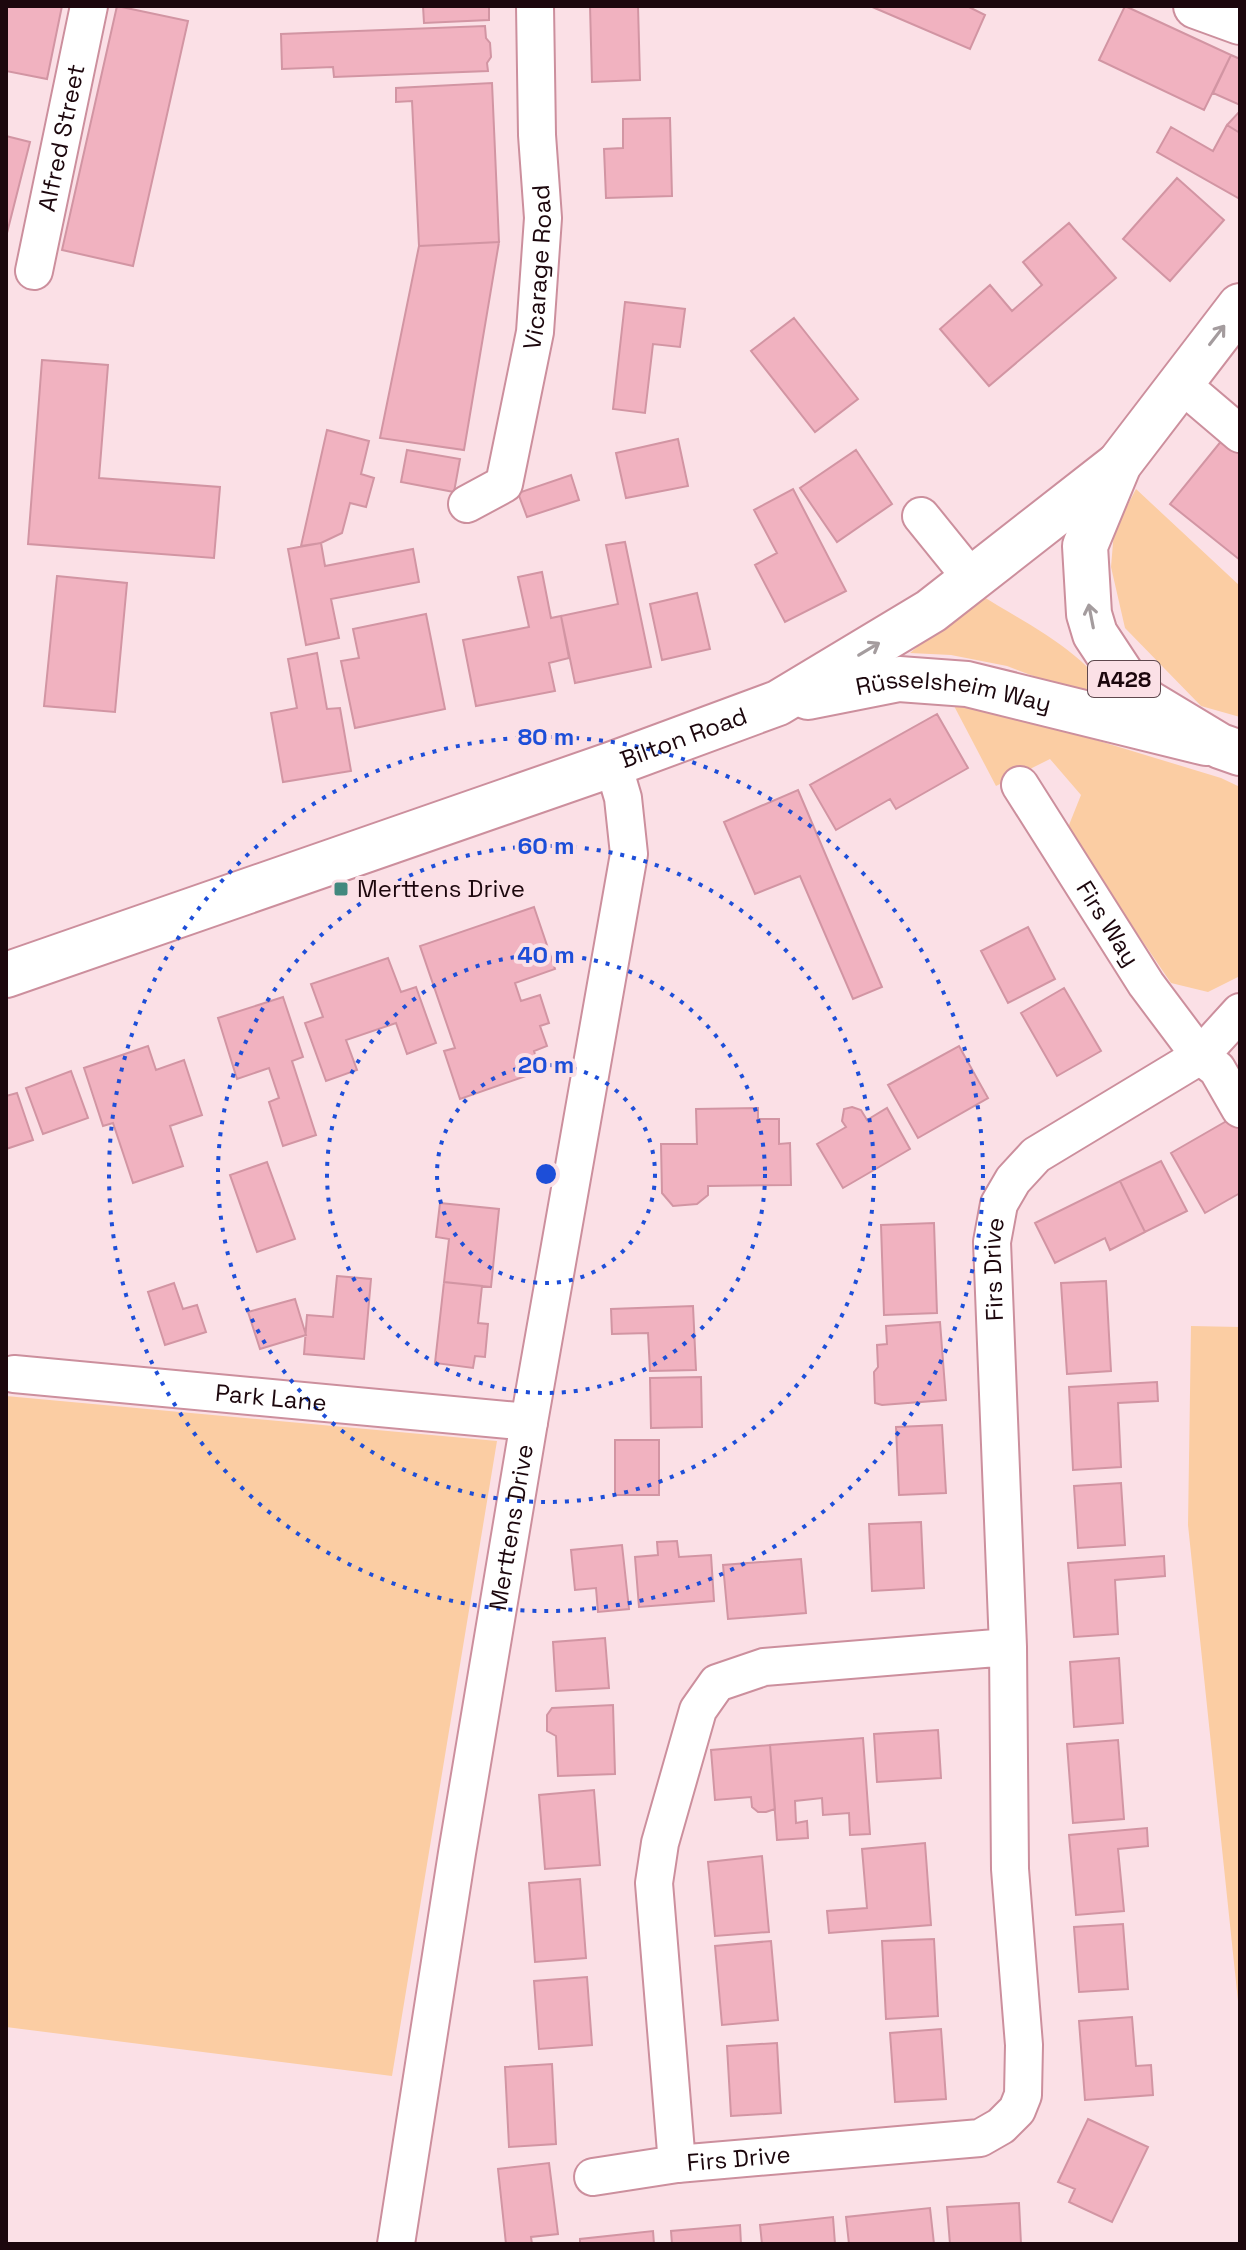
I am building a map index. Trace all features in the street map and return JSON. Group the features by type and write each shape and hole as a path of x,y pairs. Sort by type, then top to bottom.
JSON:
{"main road":[{"path":"1196,6 1240,22"},
{"name":"Bilton Road","path":"6,975 613,764 778,703 931,611 1119,464 1240,306"},
{"name":"Rüsselsheim Way","path":"1119,464 1085,546 1089,614 1095,634 1124,678 1147,702 1230,750"},
{"name":"Rüsselsheim Way","path":"778,703 899,679 967,684 1230,750"}],"street":[{"name":"Alfred Street","path":"34,271 89,6"},
{"name":"Vicarage Road","path":"467,504 504,484 535,332 543,218 537,135 535,6"},
{"path":"1180,383 1240,434"},
{"path":"921,516 972,579"},
{"name":"Merttens Drive","path":"396,2244 529,1422 629,854 623,798 613,764"},
{"name":"Firs Way","path":"1020,785 1146,984 1200,1056 1217,1069 1240,1109"},
{"name":"Firs Drive","path":"1008,1647 764,1667 717,1683 698,1710 660,1843 654,1883 677,2164 980,2138 1001,2126 1017,2110 1023,2095 1024,2045 1010,1869 1008,1647 992,1242 999,1204 1013,1180 1036,1155 1200,1056 1240,1012"},
{"name":"Park Lane","path":"14,1374 529,1422"},
{"path":"593,2177 677,2164"}],"shaded area":[{"path":"1136,489 1240,586 1240,717 1201,706 1125,628 1111,567 1114,531"},
{"path":"979,594 1075,656 1092,671 1118,708 1007,666 951,655 910,653"},
{"path":"953,704 984,706 1221,778 1240,787 1240,976 1208,992 1171,983 1067,830 1081,795 1050,759 996,786"},
{"path":"1191,1326 1240,1327 1240,2020 1188,1525"},
{"path":"6,1396 497,1441 392,2076 6,2027"}],"building":[{"path":"6,6 62,6 47,79 6,71"},
{"path":"117,6 188,21 133,266 62,250"},
{"path":"423,6 489,6 489,20 424,23"},
{"path":"590,6 638,6 640,80 592,82"},
{"path":"870,6 967,6 985,15 970,49"},
{"path":"1125,6 1231,55 1204,110 1099,60"},
{"path":"485,26 491,57 487,63 488,71 334,77 333,67 282,69 281,34"},
{"path":"1231,55 1240,59 1240,105 1213,93"},
{"path":"492,83 499,242 419,246 412,101 396,102 396,88"},
{"path":"1240,111 1240,133 1227,125"},
{"path":"670,118 672,196 606,198 604,149 623,148 623,119"},
{"path":"1227,125 1240,133 1240,199 1157,152 1171,127 1213,151"},
{"path":"6,136 30,142 6,237"},
{"path":"1177,178 1224,220 1170,281 1123,239"},
{"path":"1069,223 1116,278 989,386 940,329 990,285 1012,311 1042,285 1023,262"},
{"path":"499,242 464,450 380,438 419,246"},
{"path":"625,302 685,309 680,347 653,344 645,413 613,409"},
{"path":"794,318 858,399 815,432 751,351"},
{"path":"42,360 108,365 99,478 220,487 214,558 28,544"},
{"path":"327,430 369,441 361,474 374,478 366,507 350,503 342,533 321,543 301,546"},
{"path":"1227,434 1240,444 1240,560 1170,504"},
{"path":"678,439 688,486 626,498 616,453"},
{"path":"407,450 460,459 454,492 401,482"},
{"path":"856,450 892,504 837,542 800,488"},
{"path":"571,475 579,500 527,517 518,493"},
{"path":"793,489 846,591 785,622 755,565 777,553 754,510"},
{"path":"625,542 651,667 575,683 561,616 618,604 606,545"},
{"path":"321,543 325,566 413,549 419,582 331,599 339,638 306,645 288,549"},
{"path":"542,572 551,618 561,616 569,658 549,663 555,691 476,706 463,640 529,627 518,577"},
{"path":"57,576 127,583 115,712 44,706"},
{"path":"697,593 710,649 662,660 650,604"},
{"path":"426,614 445,709 355,728 341,661 359,658 353,629"},
{"path":"317,653 327,709 340,708 351,771 283,782 271,713 297,708 288,659"},
{"path":"937,714 968,768 896,809 890,799 836,830 810,785"},
{"path":"798,790 882,987 853,999 800,876 755,894 724,822"},
{"path":"534,907 555,969 515,983 521,1001 540,995 549,1023 540,1026 547,1046 534,1051 540,1071 460,1099 444,1051 455,1048 420,946"},
{"path":"1028,927 1055,979 1008,1003 981,951"},
{"path":"388,958 401,992 416,987 436,1043 407,1054 396,1023 346,1040 357,1070 326,1081 305,1023 323,1017 311,984"},
{"path":"1064,988 1101,1051 1057,1076 1021,1013"},
{"path":"283,997 303,1057 292,1061 316,1135 283,1146 269,1102 279,1098 269,1068 237,1079 218,1018"},
{"path":"148,1046 156,1070 184,1060 202,1115 170,1126 183,1166 133,1183 113,1123 103,1126 84,1068"},
{"path":"959,1046 988,1098 918,1138 888,1085"},
{"path":"71,1071 88,1118 43,1134 26,1088"},
{"path":"17,1093 33,1140 6,1149 6,1096"},
{"path":"852,1107 861,1110 867,1120 887,1108 910,1149 843,1188 817,1144 846,1127 842,1121 844,1109"},
{"path":"758,1108 758,1119 779,1119 779,1144 790,1143 791,1185 708,1186 708,1195 697,1204 673,1206 662,1193 661,1144 697,1144 696,1109"},
{"path":"1237,1115 1240,1120 1240,1193 1205,1213 1171,1153"},
{"path":"1161,1161 1187,1211 1145,1232 1120,1181"},
{"path":"267,1162 295,1239 257,1252 230,1175"},
{"path":"1120,1181 1145,1232 1110,1250 1105,1238 1055,1263 1035,1223"},
{"path":"440,1203 499,1209 491,1287 444,1282 449,1239 436,1237"},
{"path":"934,1223 937,1313 884,1315 881,1225"},
{"path":"337,1276 371,1279 364,1359 304,1354 307,1315 333,1317"},
{"path":"1106,1281 1111,1371 1067,1374 1061,1283"},
{"path":"444,1282 482,1286 478,1323 488,1324 485,1357 475,1356 473,1368 435,1363"},
{"path":"174,1283 183,1309 197,1305 206,1332 165,1345 148,1292"},
{"path":"295,1299 306,1335 260,1349 248,1312"},
{"path":"693,1306 696,1370 650,1371 648,1333 612,1334 611,1309"},
{"path":"940,1322 946,1400 875,1403 877,1345 887,1344 886,1326"},
{"path":"701,1377 702,1427 651,1428 650,1378"},
{"path":"1157,1382 1158,1401 1118,1403 1121,1467 1073,1470 1069,1387"},
{"path":"942,1425 946,1493 899,1495 896,1427"},
{"path":"615,1440 659,1440 659,1495 615,1495"},
{"path":"1121,1483 1125,1545 1078,1548 1074,1486"},
{"path":"921,1522 924,1588 872,1591 869,1524"},
{"path":"677,1541 679,1557 711,1555 714,1601 639,1607 635,1557 658,1555 657,1542"},
{"path":"622,1545 629,1609 598,1612 596,1588 575,1590 571,1550"},
{"path":"1164,1556 1165,1576 1115,1580 1118,1634 1074,1637 1068,1563"},
{"path":"801,1559 806,1613 728,1619 723,1565"},
{"path":"605,1638 609,1688 556,1691 553,1642"},
{"path":"1119,1658 1123,1723 1074,1727 1070,1662"},
{"path":"613,1705 615,1774 558,1776 556,1736 547,1731 547,1715 552,1708"},
{"path":"938,1730 941,1778 877,1782 874,1734"},
{"path":"863,1738 870,1834 850,1835 849,1813 823,1815 822,1798 795,1801 796,1823 807,1821 808,1838 777,1840 770,1745"},
{"path":"1118,1740 1124,1819 1073,1823 1067,1744"},
{"path":"770,1745 775,1809 758,1812 752,1807 751,1797 715,1800 711,1750"},
{"path":"594,1790 600,1865 545,1869 539,1795"},
{"path":"1147,1828 1148,1846 1118,1849 1124,1911 1076,1915 1069,1835"},
{"path":"925,1843 931,1925 829,1933 827,1911 867,1908 862,1849"},
{"path":"762,1856 769,1932 715,1936 708,1862"},
{"path":"580,1879 586,1958 535,1962 529,1883"},
{"path":"1123,1924 1128,1989 1079,1992 1074,1927"},
{"path":"934,1939 938,2016 886,2019 882,1941"},
{"path":"771,1941 778,2020 722,2025 715,1946"},
{"path":"587,1977 592,2045 539,2049 534,1981"},
{"path":"1132,2017 1136,2066 1151,2065 1153,2095 1085,2100 1079,2021"},
{"path":"941,2029 946,2099 895,2102 890,2033"},
{"path":"777,2043 781,2113 731,2116 727,2046"},
{"path":"552,2064 556,2144 509,2147 505,2067"},
{"path":"1088,2119 1148,2147 1112,2222 1069,2202 1075,2189 1058,2182"},
{"path":"549,2163 558,2234 531,2237 532,2244 506,2244 498,2169"},
{"path":"1019,2203 1021,2244 950,2244 947,2207"},
{"path":"930,2208 934,2244 849,2244 846,2217"},
{"path":"833,2217 835,2244 762,2244 760,2225"},
{"path":"740,2225 741,2244 672,2244 671,2231"},
{"path":"653,2231 654,2244 580,2244 580,2239"}],"place":[{"name":"Merttens Drive","path":"341,889"}]}
